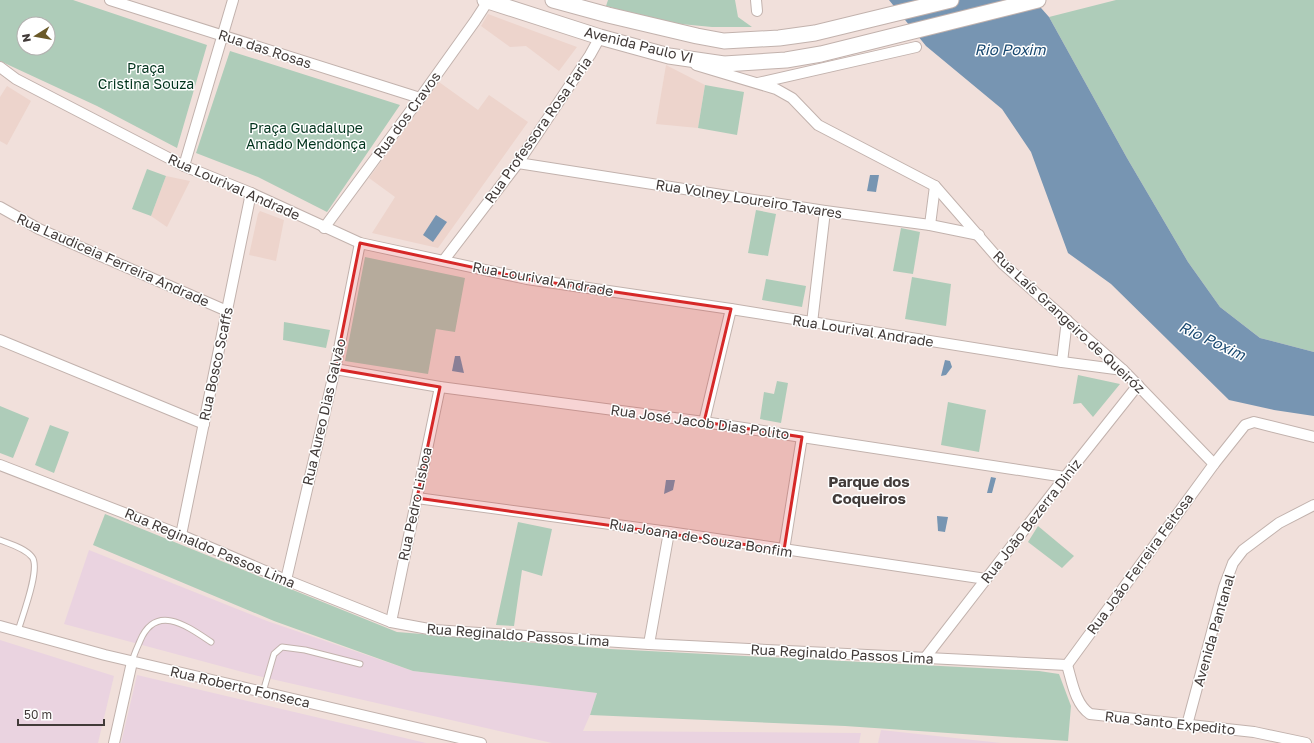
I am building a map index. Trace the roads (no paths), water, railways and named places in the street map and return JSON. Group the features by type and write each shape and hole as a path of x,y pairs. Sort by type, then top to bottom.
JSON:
{"main road":[{"name":"Avenida Paulo VI","path":"486,0 600,37 669,56 724,64 786,60 821,54 1038,0"},
{"name":"Avenida Paulo VI","path":"552,0 608,15 724,41 779,38 815,33 951,0"}],"street":[{"name":"Rua das Rosas","path":"110,0 420,98"},
{"path":"184,166 233,0"},
{"name":"Rua dos Cravos","path":"324,228 475,21 486,0"},
{"path":"756,0 757,11"},
{"name":"Rua Professora Rosa Faria","path":"444,260 518,163 590,55 600,37"},
{"path":"756,83 916,47"},
{"name":"Rua Laís Grangeiro de Queiróz","path":"669,56 784,93 792,98 818,125 935,186 1003,264 1123,370 1214,464"},
{"name":"Rua Lourival Andrade","path":"0,67 16,79 184,166 251,193 324,228 360,243 527,279 731,309 1062,362 1123,370"},
{"name":"Rua Volney Loureiro Tavares","path":"518,163 825,211 930,225 979,235"},
{"path":"930,225 935,186"},
{"name":"Rua Bosco Scaffs","path":"181,535 251,193"},
{"name":"Rua Laudiceia Ferreira Andrade","path":"0,207 39,229 228,311"},
{"path":"812,323 825,211"},
{"name":"Rua Aureo Dias Galvão","path":"286,580 335,369 360,243"},
{"path":"704,422 731,309"},
{"path":"1062,362 1067,320"},
{"path":"0,340 204,424"},
{"name":"Rua José Jacob Dias Polito","path":"335,369 440,387 704,422 1065,477"},
{"name":"Rua João Bezerra Diniz","path":"925,658 1138,385"},
{"name":"Rua Pedro Lisboa","path":"391,622 440,387"},
{"name":"Rua João Ferreira Feitosa","path":"1067,665 1214,464 1249,423 1254,422 1314,437"},
{"path":"784,550 802,437"},
{"name":"Rua Reginaldo Passos Lima","path":"0,465 181,535 286,580 391,622 434,630 649,644 1067,665"},
{"name":"Rua Joana de Souza Bonfim","path":"417,498 669,532 986,579"},
{"name":"Avenida Pantanal","path":"1187,725 1224,587 1233,563 1243,550 1279,523 1314,505"},
{"path":"649,644 669,532"},
{"name":"Rua Roberto Fonseca","path":"0,626 132,662 481,743"},
{"path":"114,743 132,662"},
{"name":"Rua Santo Expedito","path":"1067,665 1083,710 1090,714 1254,732 1306,743"}],"lane":[{"path":"0,540 24,550 32,556 35,564 33,578 18,631"},
{"path":"132,662 145,629 152,624 164,620 182,624 211,642"},
{"path":"263,692 274,654 282,647 305,650 360,664"}],"water":[{"name":"Rio Poxim","path":"889,0 1034,0 1049,17 1127,158 1188,262 1220,307 1260,338 1314,352 1314,416 1274,410 1229,400 1111,284 1068,253 1031,152 1002,109 926,46"},
{"path":"870,175 879,175 876,192 867,191"},
{"path":"436,215 447,222 433,242 423,235"},
{"path":"455,356 460,356 464,373 452,371"},
{"path":"945,360 950,361 952,367 946,375 941,376"},
{"path":"991,477 996,478 992,493 987,493"},
{"path":"666,480 675,480 673,490 664,494"},
{"path":"937,516 948,517 945,532 938,531"}],"district":[{"name":"Parque dos Coqueiros","path":"869,490"}],"park label":[{"name":"Praça Cristina Souza","path":"146,76"},
{"name":"Praça Guadalupe Amado Mendonça","path":"306,136"}]}
